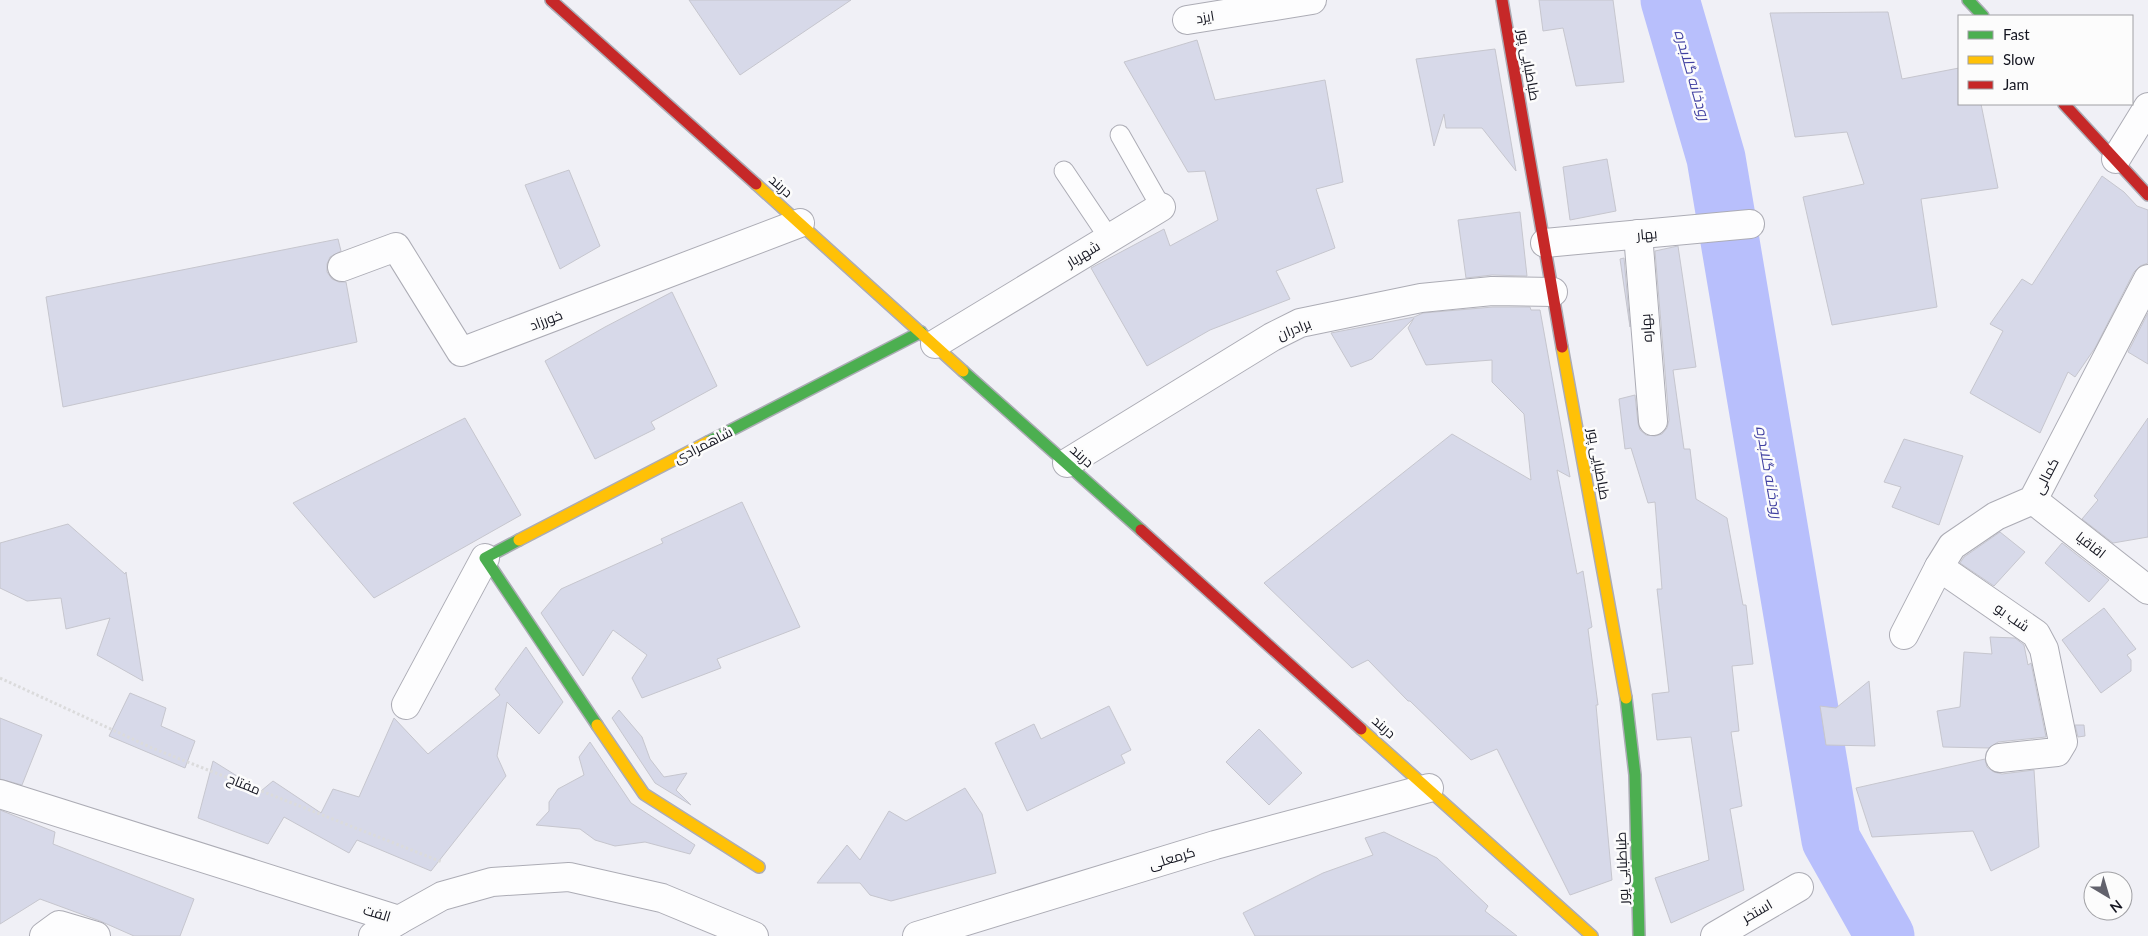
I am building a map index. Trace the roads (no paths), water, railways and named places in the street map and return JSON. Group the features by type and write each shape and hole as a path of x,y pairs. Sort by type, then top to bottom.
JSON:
{"street":[{"name":"دربند","path":"551,0 1592,936"},
{"name":"ایزد","path":"1187,20 1312,0"},
{"name":"طباطبایی پور","path":"1502,0 1629,712 1634,775 1639,936"},
{"path":"1968,0 1982,15"},
{"path":"2065,105 2148,195"},
{"path":"2116,159 2148,107"},
{"name":"شهریار","path":"928,338 1109,238 1161,207"},
{"name":"خورزاد","path":"342,267 396,247 461,352 800,223"},
{"name":"بهار","path":"1545,243 1750,224"},
{"name":"بهاره","path":"1638,234 1653,421"},
{"name":"کمالی","path":"1904,635 1939,566 1952,546 1996,516 2034,500 2148,279"},
{"name":"برادران","path":"1067,463 1272,337 1300,323 1421,298 1492,291 1553,292"},
{"name":"شاهمرادی","path":"485,558 928,338"},
{"name":"اقاقیا","path":"2034,500 2148,590"},
{"path":"406,705 485,558 644,794 759,867"},
{"name":"شب بو","path":"1939,566 2036,634 2041,640 2063,742 2061,748 2057,752 2000,758"},
{"name":"کرمعلی","path":"917,936 1215,845 1429,788"},
{"name":"الفت","path":"0,794 399,920 442,896 492,882 569,877 662,898 754,936"},
{"name":"استخر","path":"1715,936 1799,887"},
{"path":"373,936 399,920"},
{"path":"44,936 60,924 96,936"}],"lane":[{"name":"شهریار","path":"1120,136 1161,207"},
{"path":"1064,171 1109,238"}],"waterway":[{"name":"رودخانه گلابدره","path":"1670,0 1716,158 1831,840 1885,936"}]}
